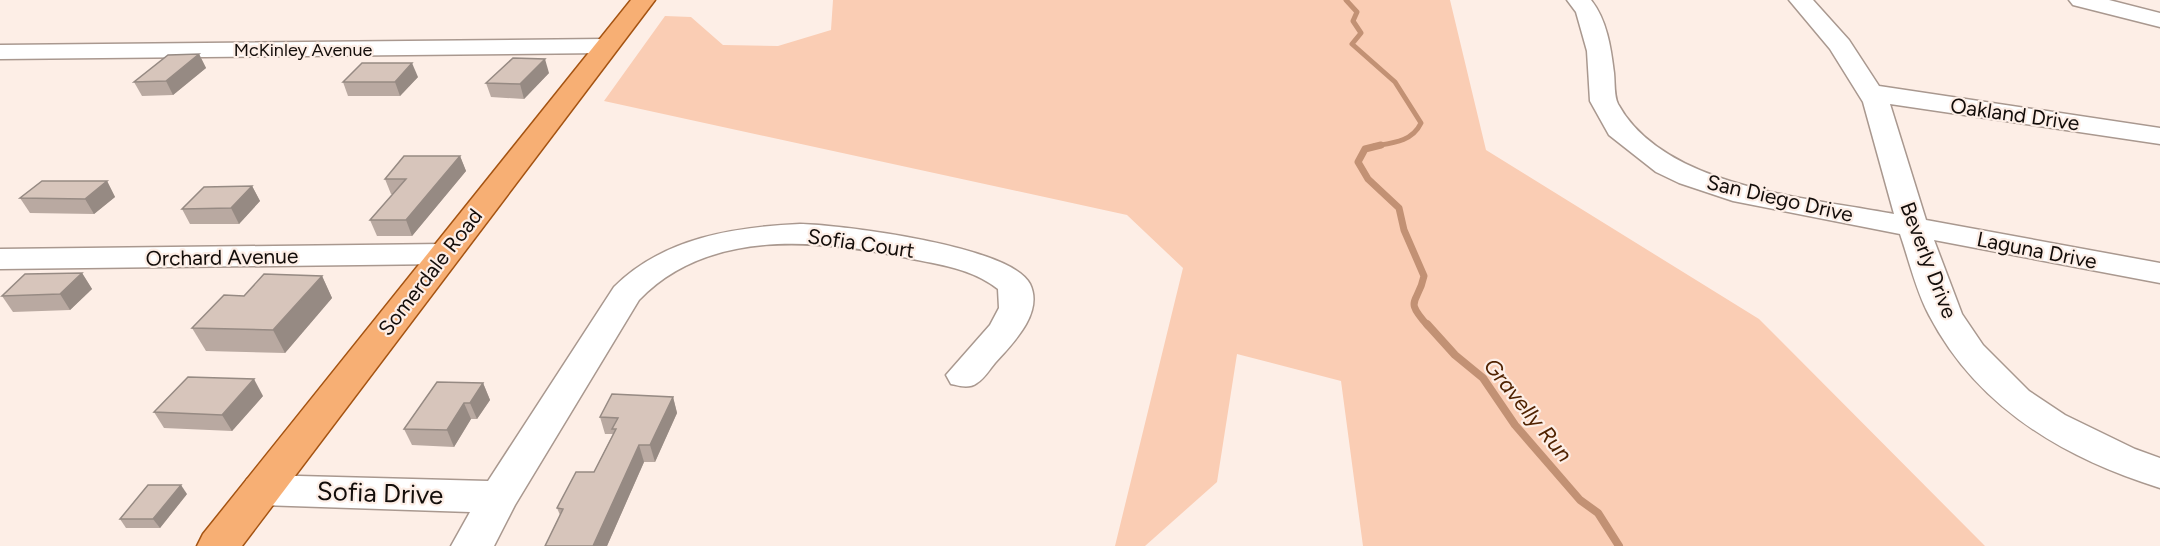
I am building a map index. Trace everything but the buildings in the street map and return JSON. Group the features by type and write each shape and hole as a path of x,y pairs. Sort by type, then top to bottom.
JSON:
{"main road":[{"name":"Somerdale Road","path":"218,546 643,0"}],"street":[{"name":"San Diego Drive","path":"1580,0 1588,12 1599,51 1602,101 1619,129 1666,166 1689,177 1744,195 1913,227"},
{"name":"Beverly Drive","path":"1801,0 1840,45 1876,102 1913,227 1945,314 1970,353 2016,400 2051,425 2121,459 2160,473"},
{"path":"2081,0 2160,20"},
{"name":"McKinley Avenue","path":"0,52 605,46"},
{"name":"Oakland Drive","path":"1870,93 2160,136"},
{"name":"Laguna Drive","path":"1913,227 2160,273"},
{"name":"Sofia Court","path":"499,497 626,294 652,270 690,253 732,240 773,234 824,234 962,259 999,272 1014,286 1016,308 1004,331 964,375"},
{"name":"Orchard Avenue","path":"0,259 444,254"},
{"name":"Sofia Drive","path":"261,490 499,497"},
{"path":"472,546 499,497"}],"shaded area":[{"path":"833,0 1450,0 1486,150 1759,319 1985,546 1363,546 1341,381 1237,354 1217,482 1145,546 1115,546 1183,268 1127,215 604,101 665,16 691,17 723,45 778,46 831,30"}],"waterway":[{"name":"Gravelly Run","path":"1346,0 1357,12 1353,21 1361,33 1352,44 1395,82 1421,123 1407,138 1374,146"},
{"name":"Gravelly Run","path":"1381,145 1365,149 1358,162 1368,179 1399,208 1404,230 1424,276 1414,306 1428,326"},
{"name":"Gravelly Run","path":"1427,324 1455,355 1483,378 1515,425 1580,500 1598,513 1619,546"}]}
